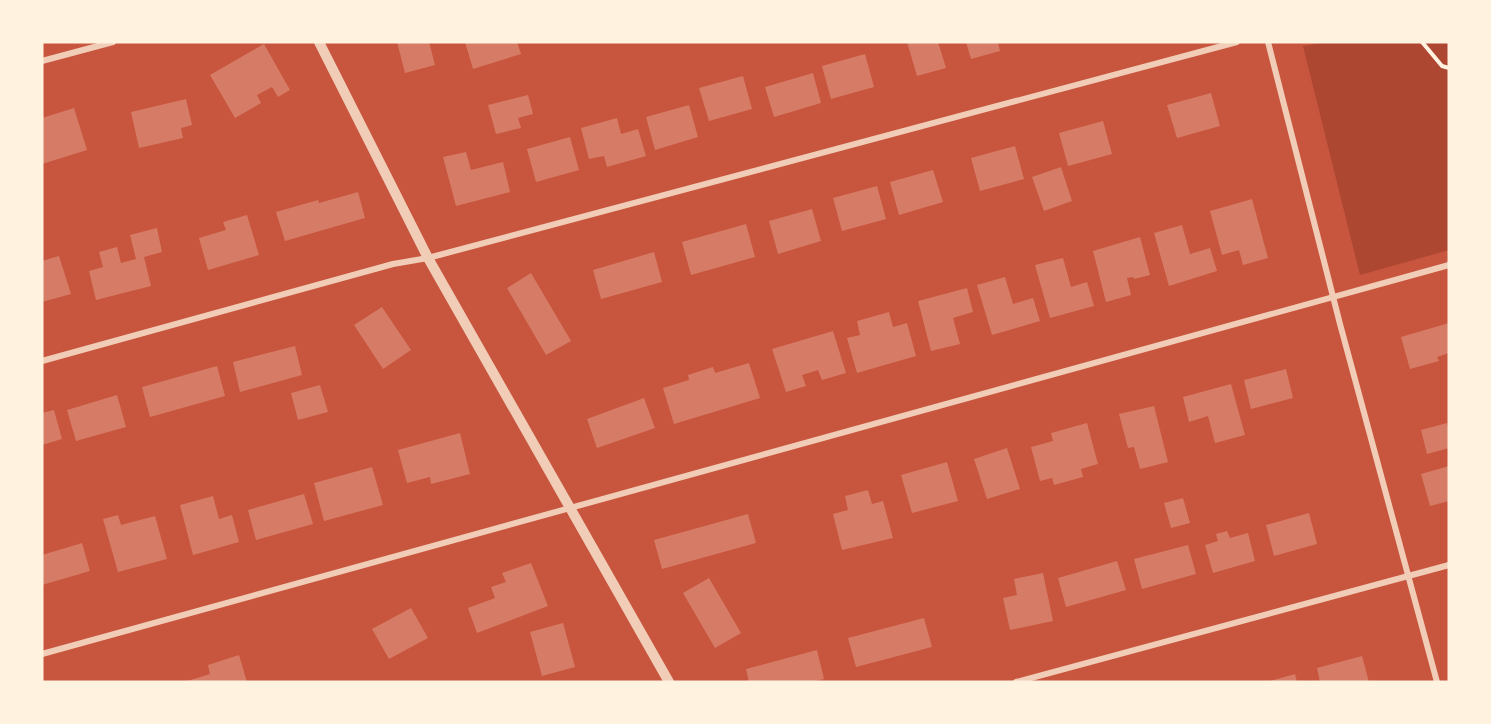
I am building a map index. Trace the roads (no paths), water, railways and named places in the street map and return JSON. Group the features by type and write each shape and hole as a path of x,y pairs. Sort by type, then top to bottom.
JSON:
{"street":[{"path":"42,61 113,42"},
{"path":"320,42 428,258 669,682"},
{"path":"42,362 393,264 428,258 1237,42"},
{"path":"1268,42 1333,297 1437,682"},
{"path":"42,654 1449,265"},
{"path":"1016,682 1449,565"}]}
